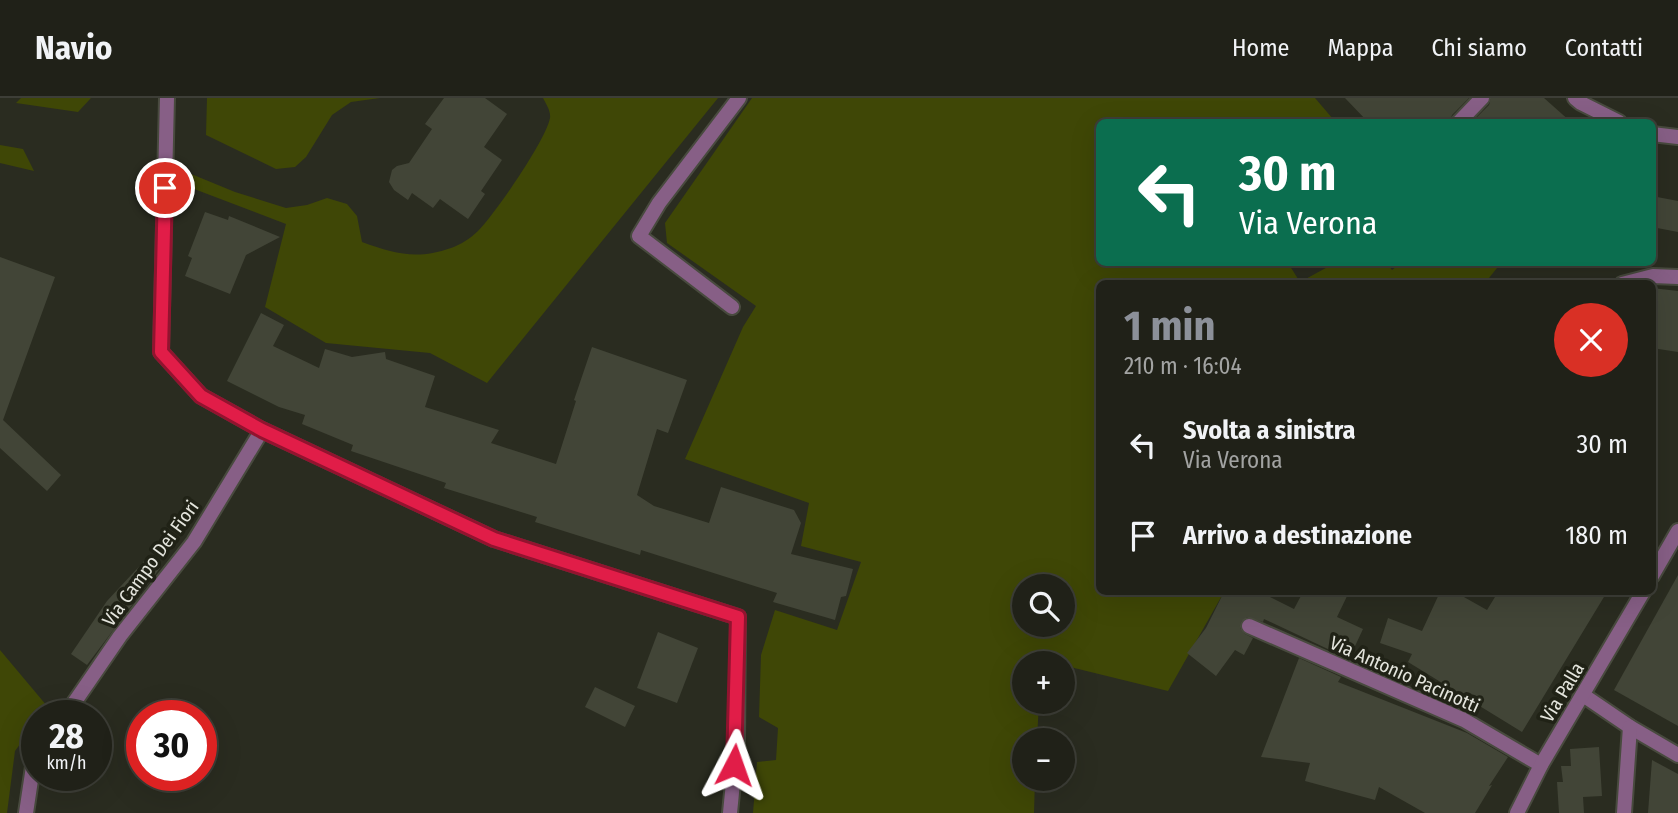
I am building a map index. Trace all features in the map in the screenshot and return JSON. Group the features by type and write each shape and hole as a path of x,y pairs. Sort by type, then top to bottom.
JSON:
{"street":[{"path":"167,98 161,352 201,396 262,430 494,539 738,617 737,742 730,813"},
{"path":"732,307 639,236 659,203 739,98"},
{"path":"1462,119 1482,98"},
{"path":"1575,98 1613,119"},
{"path":"1656,134 1678,137"},
{"path":"1638,280 1653,276 1678,277"},
{"name":"Via Campo Dei Fiori","path":"76,700 120,636 194,542 262,430"},
{"path":"1659,550 1678,531"},
{"name":"Via Palla","path":"1517,813 1541,765 1641,595"},
{"name":"Via Antonio Pacinotti","path":"1249,626 1464,720 1541,765"},
{"path":"1583,695 1678,755"},
{"path":"1624,813 1630,727"},
{"path":"26,813 29,791"}],"green space":[{"path":"21,98 91,98 78,112 16,103"},
{"path":"207,98 380,98 351,102 332,115 306,157 295,167 276,169 206,135"},
{"path":"543,98 718,98 487,383 430,353 326,343 265,307 286,224 181,184 179,169 235,192 286,208 327,198 347,204 357,216 362,242 406,254 439,252 458,245 478,231 519,176 550,118"},
{"path":"752,98 1315,98 1333,119 1096,119 1096,266 1290,266 1299,280 1096,280 1096,595 1222,595 1168,691 1075,668 1075,651 1012,651 1012,714 1038,714 1038,728 1012,728 1012,791 1035,791 1034,813 753,813 757,762 776,760 778,728 759,717 761,655 775,610 837,630 861,562 801,546 809,503 685,459 743,327 756,306 667,243 665,223"},
{"path":"0,145 23,149 34,171 0,163"},
{"path":"1329,266 1389,266 1392,270 1397,266 1499,266 1487,280 1304,280"},
{"path":"0,650 42,700 21,700 21,743 15,751 7,813 0,813"}],"building":[{"path":"444,98 485,98 507,114 484,147 502,160 481,191 485,194 468,219 440,199 433,208 412,193 408,200 394,190 389,182 392,170 409,163 432,129 425,124"},
{"path":"1345,98 1469,98 1451,119 1365,119"},
{"path":"1491,98 1544,98 1568,119 1475,119 1489,105"},
{"path":"1656,197 1678,201 1678,232 1656,228"},
{"path":"205,212 228,220 229,216 280,237 246,255 230,294 185,276 192,258 188,256"},
{"path":"0,257 55,277 3,420 61,475 47,491 0,448"},
{"path":"1656,288 1678,291 1678,352 1656,349"},
{"path":"261,313 284,325 273,346 319,368 325,349 352,357 385,352 386,359 435,376 425,407 499,430 491,443 556,464 592,347 687,380 668,433 657,429 637,495 654,506 709,523 721,487 794,510 801,523 791,554 853,569 846,596 841,597 835,620 773,602 777,593 641,550 640,555 535,522 537,517 444,488 446,483 351,451 353,445 302,424 305,415 279,407 227,381"},
{"path":"147,558 160,568 87,665 71,654 107,601"},
{"path":"1678,575 1678,726 1614,690"},
{"path":"1222,595 1266,595 1294,609 1301,595 1348,595 1337,617 1363,629 1349,659 1264,619 1263,622 1247,617 1241,622 1240,628 1253,638 1244,655 1235,650 1216,676 1187,653 1206,628"},
{"path":"1439,595 1460,595 1487,610 1496,595 1605,595 1522,732 1408,662 1412,654 1380,643 1388,618 1422,631"},
{"path":"658,632 698,648 677,703 637,688"},
{"path":"1299,658 1341,677 1338,682 1467,733 1508,757 1475,813 1425,813 1379,787 1375,800 1305,781 1310,763 1261,757"},
{"path":"595,687 635,706 625,727 585,707"},
{"path":"1599,747 1602,796 1583,797 1584,813 1559,813 1557,782 1563,782 1561,766 1571,766 1570,749"},
{"path":"1652,760 1678,774 1678,813 1648,813"}],"route":[{"path":"165,188 161,352 201,396 262,430 494,539 738,617 737,742 734,765"}]}
